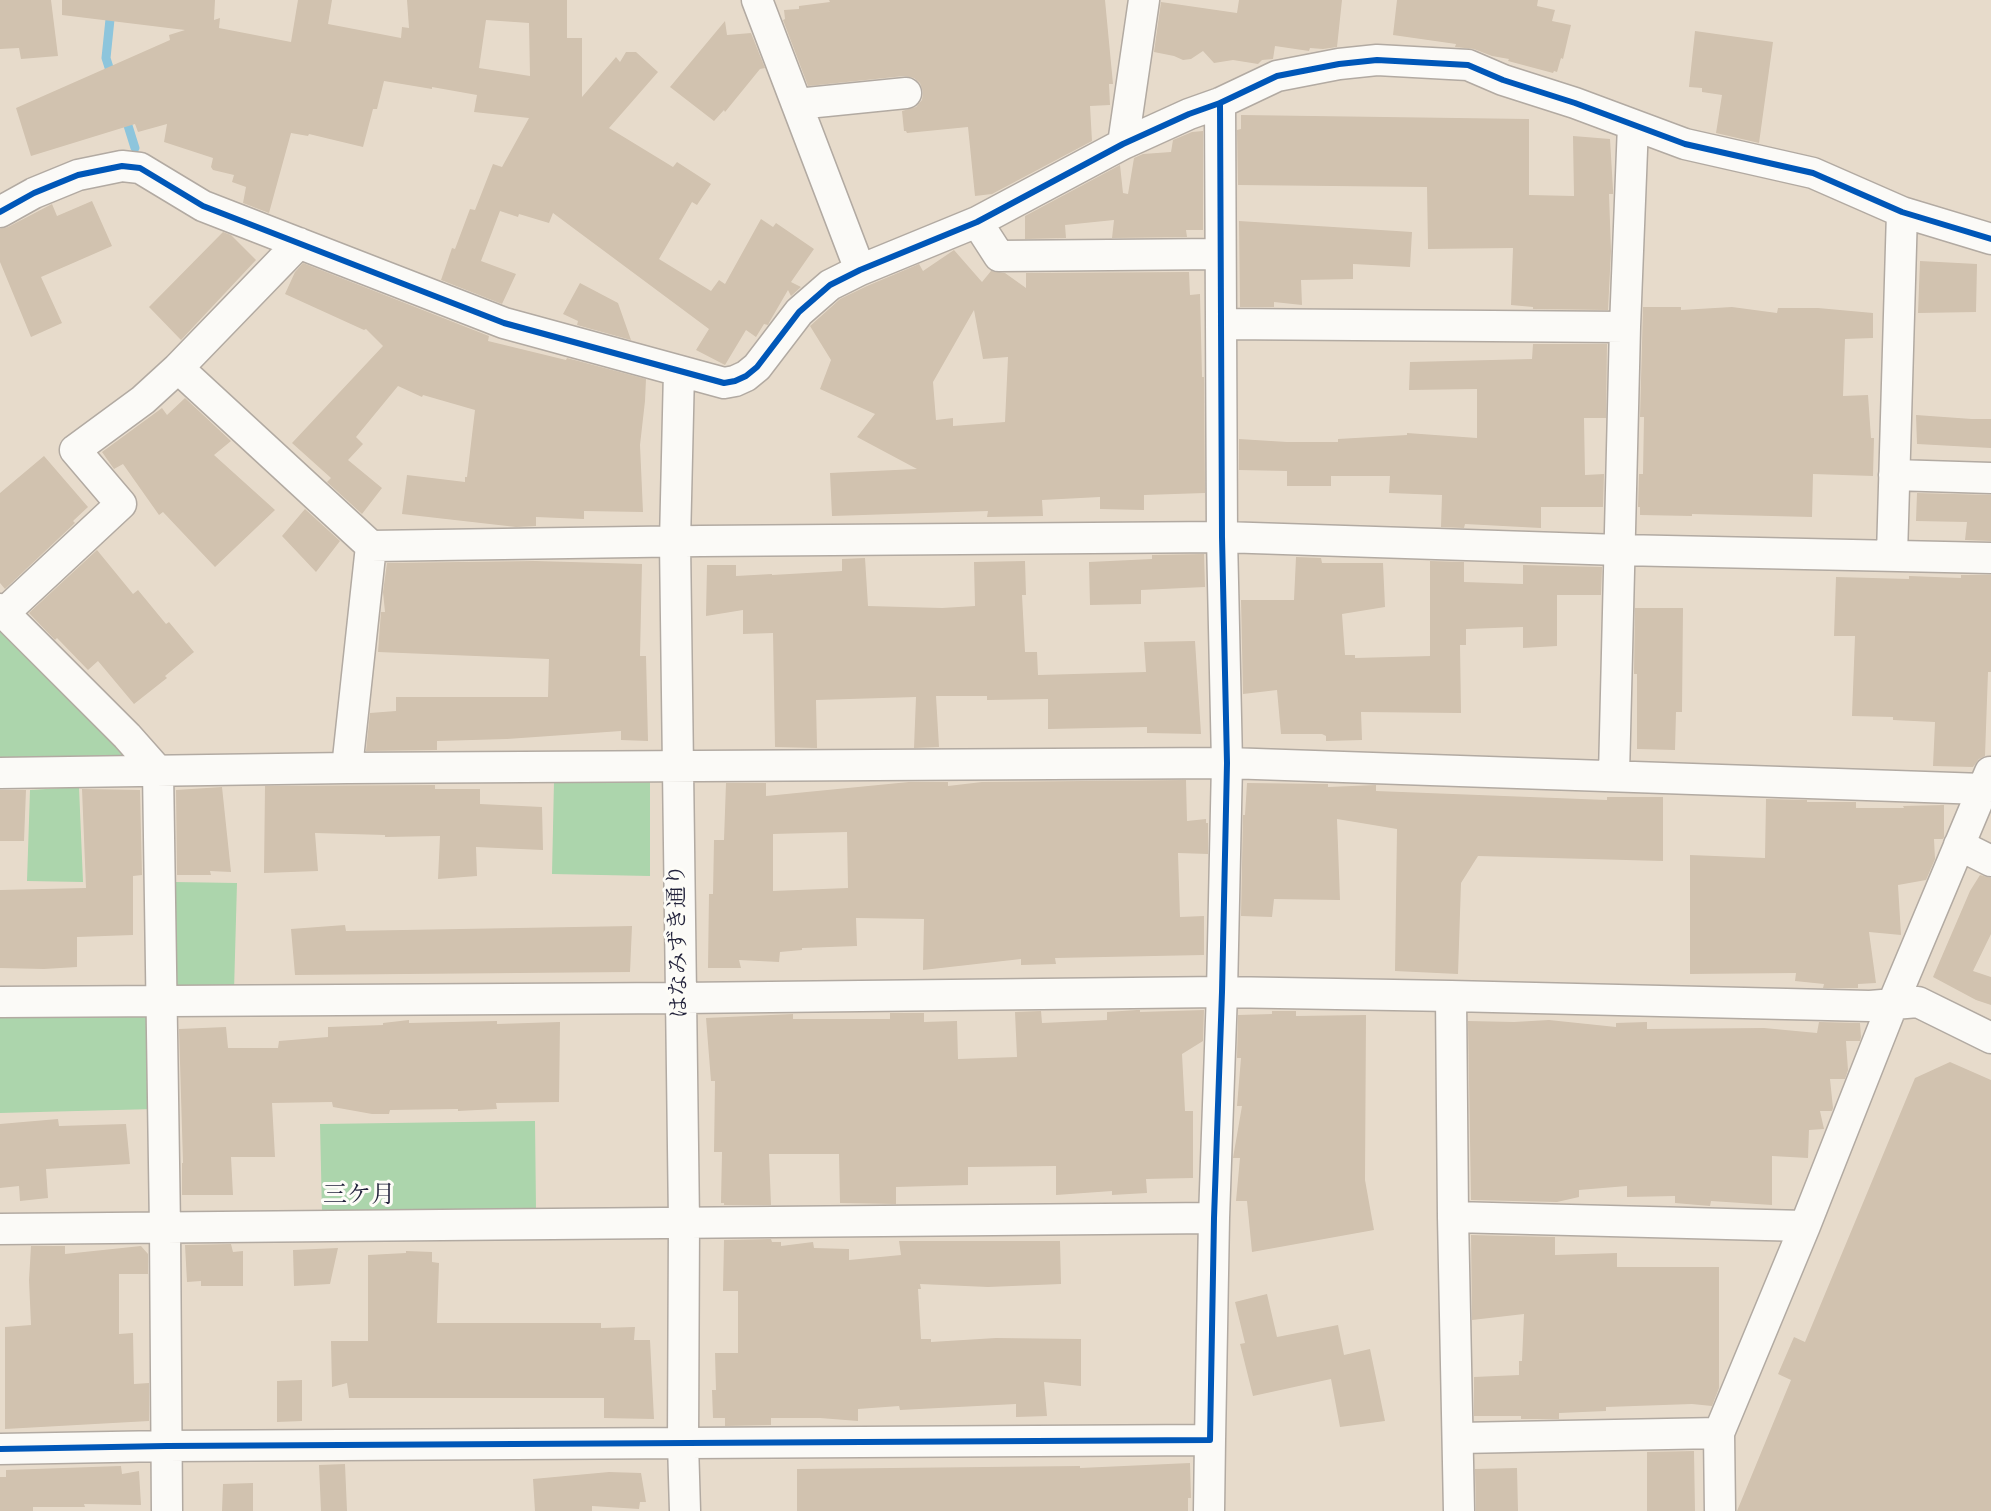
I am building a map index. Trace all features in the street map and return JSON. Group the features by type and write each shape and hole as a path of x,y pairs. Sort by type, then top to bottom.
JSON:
{"street":[{"path":"757,0 860,270"},
{"path":"1123,144 1144,0"},
{"path":"0,212 34,193 78,175 122,166 140,168 203,206 504,323 724,383 746,376 757,367 799,312 830,285 860,270 977,222 1123,144 1277,76 1339,64 1377,60 1468,65 1503,80 1575,103 1685,144 1813,173 1902,212 1991,239"},
{"path":"797,104 906,93"},
{"path":"1209,1511 1214,1218 1227,763 1222,537 1220,103"},
{"path":"1614,775 1625,327 1633,125"},
{"path":"1892,555 1902,212"},
{"path":"977,222 999,256 1220,254"},
{"path":"167,1511 158,771 127,736 2,611 121,504 75,450 143,400 178,368 299,243"},
{"path":"1222,324 1625,327"},
{"path":"178,368 371,546 1222,537 1620,550 1991,558"},
{"name":"はなみずき通り","path":"679,371 675,542 684,1222 685,1511"},
{"path":"1894,475 1991,477"},
{"path":"347,768 371,546"},
{"path":"0,773 347,768 1227,763 1614,775 1987,779 1893,1003 1805,1226 1719,1433 1720,1511"},
{"path":"1959,845 1991,861"},
{"path":"0,1002 1222,992 1870,1006 1918,1002 1991,1038"},
{"path":"1450,996 1459,1511"},
{"path":"1453,1217 1805,1226"},
{"path":"0,1229 1214,1218"},
{"path":"1459,1438 1719,1433"},
{"path":"0,1449 1210,1440"}],"green space":[{"path":"0,624 135,764 0,762"},
{"path":"554,781 650,781 650,876 552,874"},
{"path":"79,787 83,882 27,881 30,790"},
{"path":"174,882 237,883 234,991 168,992"},
{"path":"155,1010 155,1109 0,1113 0,1013"},
{"path":"535,1121 536,1210 322,1213 320,1124"}],"building":[{"path":"0,0 51,0 58,56 21,59 19,48 0,49"},
{"path":"62,0 215,0 214,20 220,18 219,28 291,42 298,0 332,0 328,24 401,38 402,27 409,28 407,0 567,0 567,38 582,38 582,97 616,57 620,62 626,52 636,52 658,72 609,128 673,167 677,162 711,184 697,205 692,202 659,259 711,291 719,280 725,284 761,219 773,227 776,223 814,249 791,282 801,287 791,296 788,290 768,325 764,324 756,337 746,330 725,365 696,350 709,329 553,213 549,223 500,211 481,261 516,274 502,304 441,280 452,248 455,249 470,209 475,210 493,164 502,167 529,118 474,112 477,95 384,81 377,109 373,109 363,147 309,134 308,136 291,133 269,213 243,203 246,187 232,182 234,175 213,170 211,167 213,158 164,142 167,124 138,132 135,124 31,156 16,108 170,40 169,35 185,30 62,15","holes":["486,20 529,23 530,76 479,68"]},
{"path":"829,0 1105,0 1113,84 1109,84 1110,105 1090,106 1092,141 992,194 975,196 968,127 907,133 904,131 902,111 916,107 922,100 923,92 920,83 914,78 904,76 808,86 783,20 785,19 784,10 799,9 799,6 830,2"},
{"path":"1239,0 1342,0 1337,47 1310,48 1309,51 1275,46 1273,59 1262,60 1258,64 1233,60 1214,63 1203,51 1191,59 1183,60 1154,52 1161,2 1237,13"},
{"path":"1397,0 1538,0 1537,6 1555,10 1552,21 1571,25 1563,59 1561,58 1557,72 1553,73 1474,49 1455,47 1456,44 1393,35"},
{"path":"725,21 727,35 751,33 765,68 760,69 725,112 724,110 714,121 670,87"},
{"path":"1695,31 1773,42 1759,143 1716,133 1722,95 1702,92 1702,88 1689,87"},
{"path":"1241,115 1529,119 1529,195 1574,196 1573,136 1610,139 1613,194 1609,194 1611,251 1608,310 1533,309 1533,307 1511,305 1513,248 1428,249 1427,187 1238,185 1237,130 1241,129"},
{"path":"1203,131 1203,230 1186,230 1187,237 1112,238 1114,220 1065,225 1066,238 1025,239 1025,216 1120,165 1123,193 1128,194 1134,158 1143,154 1171,152 1173,140 1192,132"},
{"path":"92,201 112,246 41,277 62,323 31,337 0,262 0,229 52,204 57,216"},
{"path":"1239,221 1412,232 1410,267 1353,264 1353,279 1301,280 1302,305 1274,302 1274,307 1240,307"},
{"path":"223,232 231,235 256,260 181,340 149,307"},
{"path":"954,250 982,282 991,271 1005,273 1026,288 1026,273 1189,272 1190,295 1200,294 1202,377 1204,377 1205,493 1144,495 1144,510 1100,509 1100,497 1042,500 1043,516 987,517 988,511 832,516 830,473 917,469 857,437 875,414 820,389 831,360 810,326 840,299 919,264 923,271","holes":["974,310 983,359 1008,357 1005,422 953,426 953,418 936,420 933,382"]},
{"path":"1920,261 1977,264 1976,312 1918,313"},
{"path":"303,263 489,336 488,341 566,360 567,358 646,379 640,445 643,512 584,511 584,519 536,517 536,526 516,527 402,514 407,475 465,482 475,410 423,395 422,397 398,386 356,437 363,444 348,460 382,488 362,514 327,482 331,478 292,443 383,346 366,329 285,294 295,272"},
{"path":"580,283 618,303 631,340 577,325 578,321 563,314"},
{"path":"1643,307 1681,307 1681,310 1732,307 1777,313 1778,308 1818,308 1873,313 1873,338 1845,339 1843,396 1868,395 1871,438 1874,438 1873,476 1813,474 1812,517 1640,515 1640,507 1638,507 1639,474 1643,474 1644,417 1640,417"},
{"path":"1533,344 1607,344 1606,418 1584,418 1585,475 1604,474 1603,507 1541,507 1541,528 1465,524 1464,528 1441,527 1442,495 1389,493 1390,476 1331,476 1331,486 1287,486 1287,471 1239,470 1239,439 1338,442 1338,439 1407,435 1407,433 1477,438 1477,389 1409,390 1410,362 1532,359"},
{"path":"185,398 231,441 214,455 275,510 215,567 163,512 159,515 123,464 114,469 102,452 162,408 167,415"},
{"path":"1916,415 1991,419 1991,448 1917,444"},
{"path":"44,456 88,507 73,521 75,523 5,589 0,583 0,493"},
{"path":"1917,493 1991,495 1991,541 1965,540 1967,522 1916,521"},
{"path":"305,509 340,541 316,572 282,536"},
{"path":"97,550 133,594 138,590 166,624 169,622 194,652 165,676 167,678 134,704 98,661 88,670 29,613"},
{"path":"1204,554 1205,587 1141,590 1141,604 1090,605 1089,562 1152,559 1152,555"},
{"path":"1296,557 1321,558 1322,563 1383,563 1385,607 1342,614 1345,655 1355,655 1355,658 1430,656 1430,561 1464,562 1464,582 1523,584 1523,565 1602,567 1601,595 1557,595 1557,646 1523,648 1523,627 1466,629 1466,645 1460,645 1461,713 1361,712 1362,740 1326,741 1326,736 1322,734 1281,734 1277,690 1243,694 1241,600 1294,600"},
{"path":"865,558 868,606 942,608 975,606 974,562 1025,561 1026,595 1022,595 1025,652 1037,652 1038,675 1146,672 1144,642 1195,641 1201,734 1147,733 1147,727 1048,729 1048,699 987,700 987,696 936,696 939,747 914,748 916,697 816,700 817,748 775,747 773,633 743,634 743,610 706,616 707,565 736,565 736,576 772,575 842,571 842,559"},
{"path":"535,561 642,564 640,656 646,656 648,741 621,740 621,731 507,739 437,741 437,750 366,751 370,713 396,711 396,697 548,697 549,659 378,652 381,612 385,612 383,592 387,563"},
{"path":"1961,575 1991,575 1991,672 1988,672 1985,756 1979,759 1973,767 1933,766 1935,722 1893,720 1893,717 1852,716 1855,636 1834,636 1836,577 1909,579 1909,576 1961,578"},
{"path":"1635,608 1683,608 1682,712 1676,712 1675,750 1637,749 1637,674 1634,674"},
{"path":"1186,780 1187,821 1206,819 1208,854 1178,853 1180,917 1204,916 1204,955 1055,958 1056,964 1021,965 1021,959 923,970 924,919 856,918 857,946 802,948 802,950 780,952 779,962 739,960 741,968 708,968 709,894 713,894 714,840 724,840 726,783 766,783 766,796 909,782 948,782 948,786 982,782","holes":["847,832 848,888 773,891 773,834"]},
{"path":"1247,783 1328,784 1328,787 1376,785 1376,791 1607,800 1607,797 1663,797 1663,861 1478,856 1461,883 1458,974 1395,971 1397,829 1337,819 1340,900 1274,899 1272,917 1241,916 1243,815 1245,815"},
{"path":"435,785 435,789 480,789 480,804 542,807 543,850 476,847 477,876 438,879 440,836 385,837 385,835 315,833 318,871 264,873 265,786"},
{"path":"222,787 231,872 210,871 211,875 177,875 176,790"},
{"path":"82,789 140,790 142,875 133,876 133,935 77,937 77,967 0,968 0,890 86,888"},
{"path":"0,790 26,790 24,841 0,841"},
{"path":"1766,799 1856,802 1856,808 1944,805 1944,837 1934,839 1935,859 1926,880 1898,885 1901,935 1869,932 1876,983 1858,984 1858,988 1823,988 1824,984 1795,981 1796,973 1690,974 1690,855 1765,858"},
{"path":"1980,875 1991,878 1991,934 1973,971 1991,977 1991,1005 1976,1000 1933,977 1970,891"},
{"path":"345,925 346,931 632,926 630,972 295,975 291,929"},
{"path":"1140,1010 1140,1012 1204,1010 1203,1041 1182,1054 1185,1111 1193,1111 1193,1178 1146,1179 1147,1193 1112,1195 1112,1191 1056,1195 1056,1166 968,1167 968,1185 896,1187 896,1204 840,1203 839,1154 769,1154 771,1205 724,1205 721,1203 722,1152 714,1152 715,1081 711,1081 706,1018 793,1014 793,1019 890,1019 890,1013 924,1013 924,1022 957,1021 958,1059 1017,1057 1015,1012 1041,1011 1042,1023 1107,1020 1107,1012"},
{"path":"1272,1011 1296,1011 1296,1016 1366,1015 1365,1180 1374,1230 1252,1252 1247,1201 1236,1201 1240,1158 1233,1158 1242,1106 1237,1106 1241,1058 1237,1058 1238,1015 1272,1014"},
{"path":"409,1020 409,1023 560,1022 559,1102 496,1103 497,1109 458,1111 458,1109 390,1110 389,1114 372,1114 333,1107 332,1102 272,1103 275,1157 231,1157 233,1195 182,1195 179,1029 226,1027 228,1048 278,1048 279,1041 328,1037 328,1027 383,1025 383,1023"},
{"path":"1549,1020 1616,1027 1616,1023 1647,1022 1647,1029 1764,1028 1817,1033 1819,1022 1860,1023 1861,1037 1860,1041 1846,1041 1848,1070 1845,1079 1830,1079 1833,1108 1832,1111 1820,1111 1824,1129 1809,1130 1808,1158 1772,1156 1772,1205 1711,1201 1710,1206 1675,1203 1675,1196 1627,1197 1627,1186 1579,1190 1579,1197 1557,1202 1471,1200 1468,1021"},
{"path":"1950,1062 1991,1080 1991,1511 1737,1511 1791,1380 1778,1374 1794,1337 1805,1342 1915,1078"},
{"path":"58,1119 59,1126 126,1124 130,1164 46,1169 48,1198 20,1201 19,1186 0,1188 0,1124"},
{"path":"1471,1235 1555,1237 1555,1255 1617,1253 1617,1267 1719,1267 1719,1388 1712,1406 1692,1404 1606,1407 1606,1411 1559,1413 1559,1419 1474,1416 1474,1377 1519,1375 1519,1361 1522,1361 1524,1314 1472,1320"},
{"path":"771,1239 772,1242 781,1242 781,1246 813,1242 814,1248 849,1249 849,1260 901,1255 899,1241 1060,1241 1061,1284 988,1287 920,1284 921,1289 918,1289 921,1339 931,1339 931,1342 996,1338 1081,1339 1081,1386 1044,1382 1047,1416 1016,1417 1016,1404 900,1410 899,1406 858,1409 858,1421 771,1418 771,1425 725,1426 725,1418 713,1418 712,1390 716,1390 715,1353 738,1353 738,1291 723,1291 724,1240"},
{"path":"231,1244 233,1252 243,1251 243,1286 201,1286 201,1281 187,1282 185,1245"},
{"path":"31,1246 65,1246 65,1254 141,1246 148,1254 148,1274 119,1274 119,1334 133,1333 134,1384 149,1383 149,1421 5,1429 5,1327 31,1325 29,1280"},
{"path":"338,1248 330,1284 294,1286 293,1250"},
{"path":"406,1251 432,1252 432,1262 439,1263 437,1323 601,1323 601,1328 635,1327 634,1340 650,1340 654,1419 604,1418 604,1398 349,1398 347,1383 332,1387 331,1341 368,1341 368,1255 406,1253"},
{"path":"1267,1294 1277,1337 1338,1325 1344,1355 1370,1349 1385,1421 1340,1427 1331,1379 1253,1396 1240,1344 1245,1343 1235,1302"},
{"path":"302,1380 302,1421 277,1422 277,1381"},
{"path":"1694,1451 1695,1511 1647,1511 1647,1452"},
{"path":"1190,1463 1191,1498 1188,1498 1188,1511 797,1511 797,1469 1080,1466 1080,1468"},
{"path":"345,1464 347,1511 321,1511 319,1465"},
{"path":"121,1466 122,1474 139,1471 141,1505 84,1504 85,1507 33,1507 33,1511 0,1511 0,1477 6,1477 6,1470"},
{"path":"1517,1468 1518,1511 1476,1511 1475,1469"},
{"path":"609,1472 641,1473 646,1502 640,1502 639,1509 592,1506 592,1511 535,1511 533,1479"},
{"path":"253,1483 253,1511 222,1511 223,1484"}],"waterway":[{"path":"112,0 106,58 112,77"},
{"path":"125,116 135,148"}],"cycle path":[{"path":"0,212 34,193 78,175 122,166 140,168 203,206 504,323 724,383 746,376 757,367 799,312 830,285 860,270 977,222 1123,144 1277,76 1339,64 1377,60 1468,65 1503,80 1575,103 1685,144 1813,173 1902,212 1991,239"},
{"path":"0,1449 1210,1440 1227,763 1222,537 1220,103"}],"district":[{"name":"三ケ月","path":"359,1197"}]}
